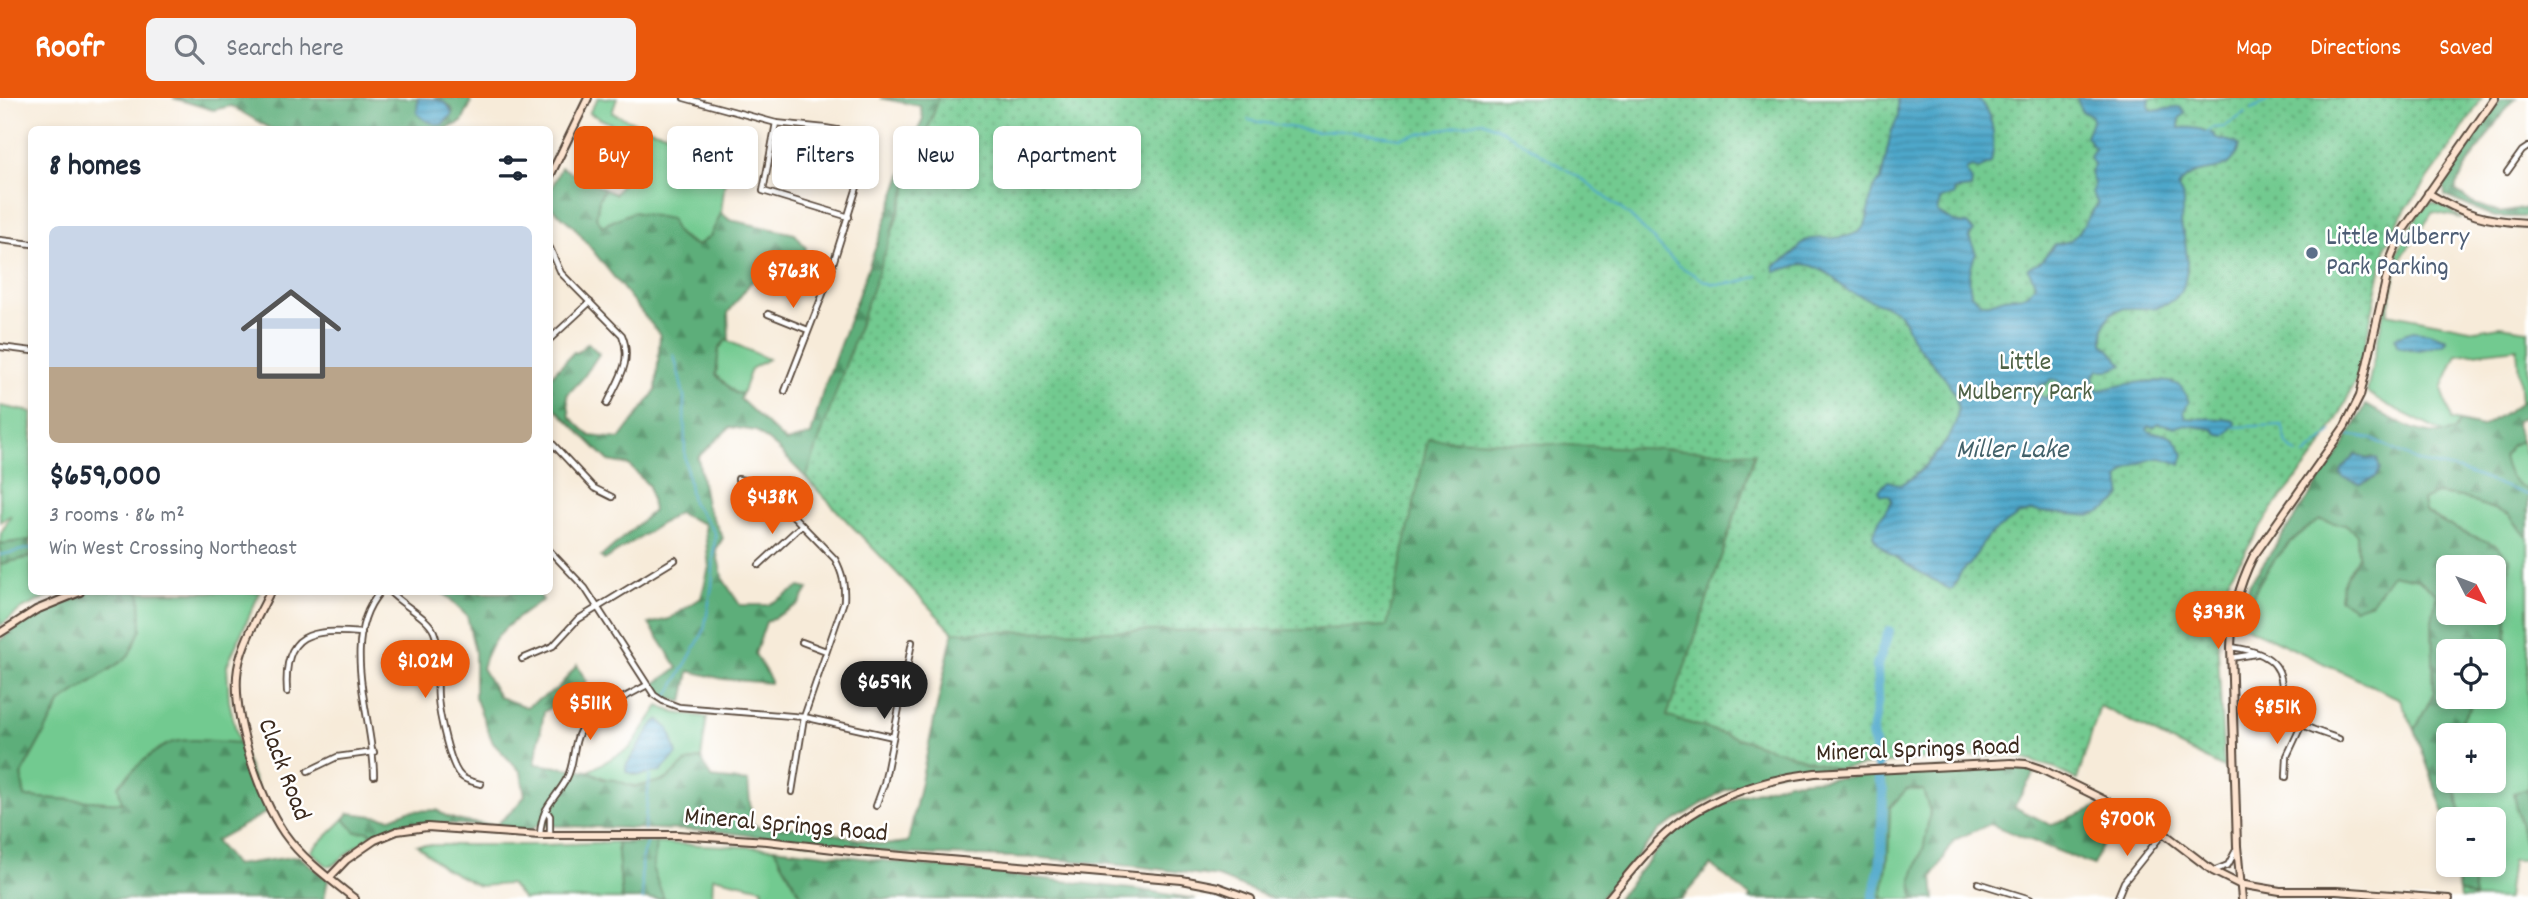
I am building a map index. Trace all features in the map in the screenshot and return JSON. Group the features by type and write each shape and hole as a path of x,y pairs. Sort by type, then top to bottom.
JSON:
{"street":[{"path":"553,170 588,98"},
{"path":"684,98 776,123 873,136 826,286 785,391"},
{"path":"2242,899 2237,846 2231,658 2232,618 2241,580 2253,557 2337,438 2360,396 2391,258 2407,223 2495,98"},
{"path":"776,123 764,191 849,217"},
{"path":"2507,172 2528,147"},
{"path":"2428,193 2463,213 2484,220 2528,223"},
{"path":"0,240 28,244"},
{"path":"553,255 561,273 622,335 627,359 607,404"},
{"path":"553,336 590,302"},
{"path":"768,314 808,330"},
{"path":"0,347 28,350"},
{"path":"553,444 594,488 612,497"},
{"path":"738,479 757,482 766,488 835,559 843,574 844,601 804,717 792,792"},
{"path":"759,565 802,526"},
{"path":"553,554 585,588 647,685 663,701 679,707 804,717 893,737"},
{"path":"523,659 553,646 577,620 675,560"},
{"path":"0,633 36,610 73,595"},
{"name":"Clack Road","path":"269,595 244,647 237,676 245,744 272,812 285,834 329,878 355,899"},
{"path":"374,776 374,752 361,691 362,633 371,602 377,595"},
{"path":"393,595 433,629 437,642 438,701 454,765 460,775 470,782 481,784"},
{"path":"287,692 286,671 290,654 297,643 325,630 362,633"},
{"path":"802,642 826,651"},
{"path":"876,806 884,783 912,642"},
{"path":"2231,648 2250,649 2256,654"},
{"path":"2231,658 2256,654 2267,657 2276,665 2281,678 2283,704 2291,717 2339,739"},
{"path":"540,835 541,817 572,770 580,731 590,719 647,685"},
{"path":"2286,777 2287,756 2302,724"},
{"path":"308,771 338,757 374,752"},
{"name":"Mineral Springs Road","path":"1608,899 1657,842 1670,831 1723,798 1750,786 1783,777 1815,773 2026,764 2091,792 2164,831 2213,871 2239,884 2280,891 2336,891 2449,899"},
{"path":"546,810 550,816 550,835"},
{"name":"Mineral Springs Road","path":"329,878 346,860 367,845 403,830 427,827 540,835 677,835 766,841 867,853 1182,880 1217,887 1251,899"},
{"path":"2117,899 2124,882 2164,831"},
{"path":"2213,871 2228,865 2237,846"},
{"path":"1978,883 2030,899"}],"green space":[{"path":"173,98 418,98 434,124 442,125 453,111 450,106 434,98 469,98 471,103 462,122 453,126 266,126 231,106 213,110"},
{"path":"598,98 617,98 612,113 643,126 615,126 589,113"},
{"path":"880,98 939,98 929,126 920,126 923,118 920,106"},
{"name":"Little Mulberry Park","path":"939,98 2482,98 2450,149 2401,216 2386,246 2360,370 2341,412 2318,452 2273,508 2230,576 2216,613 2224,768 2100,706 2077,780 2052,767 2010,755 1930,758 1837,769 1667,716 1755,453 1428,439 1387,626 1300,630 953,632 806,478 907,189 979,189 979,126 929,126"},
{"path":"941,98 1898,98 1898,117 1891,132 1881,180 1873,188 1862,228 1847,236 1807,240 1794,254 1773,266 1775,272 1803,264 1813,266 1832,275 1847,291 1896,310 1915,343 1948,382 1958,407 1950,436 1929,462 1916,475 1900,485 1888,481 1879,491 1881,495 1889,495 1892,500 1869,539 1856,572 1855,583 1863,600 1867,624 1859,631 1861,642 1888,654 1899,680 1899,710 1884,763 1837,768 1669,715 1718,573 1755,452 1667,716 1837,769 1786,770 1723,791 1660,830 1600,899 1273,899 1218,877 1042,858 907,854 713,831 537,825 530,831 429,823 409,824 371,835 369,831 356,832 344,819 349,813 391,818 408,811 437,810 457,820 496,825 525,796 521,772 493,743 475,697 475,652 467,616 445,595 539,595 543,600 505,628 486,656 482,668 499,697 526,707 558,688 577,665 587,682 544,712 535,764 589,771 603,779 616,780 634,787 666,780 685,763 701,758 711,778 748,782 752,824 761,828 805,827 883,845 908,842 953,632 1300,630 1386,626 1428,439 1628,447 1426,438 1385,625 1299,629 954,630 778,449 756,431 730,427 698,457 706,505 723,538 716,550 723,579 740,605 768,605 800,587 808,589 799,604 766,622 755,654 770,683 723,679 689,671 683,702 665,698 653,685 678,668 649,624 669,619 701,598 709,567 704,524 678,513 604,560 601,557 653,511 649,486 629,465 609,461 553,406 553,374 574,352 577,353 588,343 599,354 583,378 567,395 570,417 590,436 620,439 656,390 660,335 574,227 553,209 553,185 561,167 574,174 574,189 604,189 596,217 602,226 633,212 671,219 680,236 697,246 711,235 721,213 730,220 795,234 806,248 795,284 773,275 751,282 728,313 729,341 726,340 719,348 716,375 735,393 742,394 740,399 786,442 811,435 823,391 897,189 907,189 891,233 918,297 914,301 885,297 868,301 838,387 866,404 903,445 913,438 927,438 943,477 1023,574 1100,573 1140,568 1171,557 1142,492 1133,445 1120,409 1097,380 1076,365 1079,347 1088,340 1099,343 1107,330 1111,316 1113,281 1123,266 1134,257 1137,240 1130,226 1089,219 1058,234 1034,239 981,230 978,224 994,213 993,199 1034,189 1141,189 1141,126 993,126 993,174 979,171 979,126 931,126"},
{"path":"2501,98 2516,98 2508,105 2464,170 2455,190 2472,203 2500,213 2528,208 2528,217 2495,217 2445,196 2444,185"},
{"path":"653,130 667,133 667,189 724,189 721,213 711,235 697,246 650,216 633,212 602,226 596,217 599,199 604,189 615,194 618,189 653,189"},
{"path":"2431,203 2440,205 2462,218 2433,212 2399,261 2387,313 2475,330 2500,326 2528,330 2528,398 2521,402 2517,348 2457,355 2442,388 2451,420 2459,422 2455,431 2445,434 2367,392 2395,257 2419,213"},
{"path":"726,340 768,359 751,369 742,394 735,393 716,375 719,348"},
{"path":"2528,398 2528,417 2515,421 2521,441 2512,445 2503,456 2511,477 2528,490 2528,538 2509,515 2461,497 2437,494 2423,500 2425,512 2456,529 2496,545 2506,555 2436,555 2436,593 2418,579 2392,574 2372,602 2354,608 2340,599 2342,585 2358,556 2357,534 2345,525 2320,520 2293,540 2271,564 2240,624 2241,606 2250,583 2341,450 2366,405 2420,431 2455,431 2459,422 2482,427","holes":["2356,454 2366,459 2373,457 2374,478 2361,484 2349,479 2341,471"]},
{"path":"0,406 28,411 28,540 0,544 1,533 11,515 0,522"},
{"path":"2521,441 2528,462 2528,490 2511,477 2503,456 2512,445"},
{"path":"2437,494 2461,497 2509,515 2528,538 2528,789 2514,793 2528,860 2512,860 2507,899 2460,898 2459,891 2475,896 2471,877 2506,877 2506,807 2459,807 2457,793 2506,793 2506,723 2459,723 2469,709 2506,709 2510,559 2425,512 2422,499"},
{"path":"2320,520 2345,525 2357,534 2358,556 2342,585 2340,599 2354,608 2392,574 2418,579 2436,592 2432,620 2434,692 2415,730 2400,699 2240,624 2271,565 2293,540"},
{"path":"28,540 28,558 0,564 0,544"},
{"path":"2506,555 2510,559 2506,640 2436,639 2436,709 2470,709 2460,723 2436,723 2436,790 2415,730 2434,692 2432,620 2436,599 2436,625 2506,625"},
{"path":"28,558 28,595 51,595 20,610 0,626 0,564"},
{"path":"82,595 140,595 141,629 128,657 61,702 21,775 25,797 122,803 118,786 147,757 168,744 193,740 239,743 267,812 215,841 235,865 299,856 328,880 324,899 0,899 0,640 25,620"},
{"path":"139,595 259,595 227,665 229,701 239,743 202,741 122,803 25,797 21,775 61,702 128,657"},
{"path":"659,706 675,713 707,717 701,758 686,764 659,783 628,785 589,771 630,748","holes":["659,720 656,772 633,775 626,766"]},
{"path":"2021,768 2035,771 2014,807 2051,825 2100,806 2117,816 2093,865 1990,824 1954,840 1933,877 1935,899 1914,899 1912,879 1924,846 1930,812 1923,790 1907,789 1890,807 1888,858 1882,899 1749,899 1751,897 1711,865 1681,899 1617,899 1666,839 1700,816 1740,796 1789,782 1942,769"},
{"path":"1907,789 1923,790 1930,812 1924,846 1912,879 1914,899 1882,899 1888,858 1890,807"},
{"path":"2528,789 2528,860 2514,793"},
{"path":"2437,793 2457,793 2459,807 2442,807"},
{"path":"344,819 350,826 369,831 371,835 332,866 327,866 311,851"},
{"path":"617,842 622,899 523,899 510,884 479,886 444,868 417,845 545,845"},
{"path":"617,842 656,843 653,870 664,899 622,899"},
{"path":"656,843 774,848 803,899 761,899 763,888 713,877 712,899 664,899 653,870"},
{"path":"774,848 1140,890 1196,899 803,899"},
{"path":"2456,877 2471,877 2475,897 2459,891"}],"water":[{"path":"418,98 444,102 452,114 442,125 428,122 417,113"},
{"name":"Miller Lake","path":"1898,98 1977,98 1991,120 1994,137 1991,163 1979,169 1967,169 1966,172 1972,180 1971,188 1954,190 1954,196 1941,198 1937,212 1954,222 1967,224 1974,231 1969,237 1976,253 1970,273 1971,294 1985,303 2029,293 2035,283 2028,268 2041,261 2055,244 2070,240 2076,235 2098,204 2092,193 2094,184 2090,173 2094,165 2090,157 2094,148 2086,136 2092,116 2081,111 2077,98 2150,98 2149,106 2152,111 2180,107 2185,113 2179,119 2179,128 2206,131 2214,134 2216,138 2239,146 2235,157 2228,164 2193,174 2178,188 2184,201 2181,222 2187,253 2185,279 2181,290 2174,299 2164,305 2125,308 2112,313 2106,323 2103,343 2123,365 2111,370 2098,370 2093,377 2097,390 2140,382 2173,383 2181,387 2189,402 2184,411 2186,418 2223,419 2236,424 2225,436 2219,435 2213,429 2184,425 2176,427 2158,423 2154,427 2149,426 2147,430 2167,434 2176,441 2184,454 2181,465 2156,458 2132,467 2120,477 2121,494 2117,502 2090,516 2032,511 2019,515 1987,537 1970,564 1961,572 1953,589 1896,558 1873,536 1879,520 1892,501 1889,495 1881,495 1878,491 1888,481 1900,485 1916,475 1950,436 1958,407 1948,382 1915,343 1896,310 1847,291 1831,275 1813,266 1803,264 1775,272 1773,266 1791,256 1807,240 1848,236 1863,228 1873,188 1881,180 1891,132 1898,117","holes":["2051,379 2062,385 2059,392 2045,398 2035,393 2033,388 2046,384"]},
{"path":"2413,331 2447,339 2446,343 2415,350 2397,345 2395,337"},
{"path":"2356,454 2366,459 2377,458 2380,470 2376,477 2361,484 2343,478 2342,469"},
{"path":"659,720 669,729 677,754 661,771 640,775 626,772 626,766 654,723"}],"waterway":[{"path":"2252,109 2273,98"},
{"path":"2207,133 2212,128 2224,127 2245,113"},
{"path":"1248,120 1317,132 1342,130 1400,138 1482,121 1502,130 1585,181 1630,216 1678,265 1703,280 1722,284 1758,276"},
{"path":"668,696 704,631 712,586 715,533 692,502 685,458 684,396 674,355"},
{"path":"2234,427 2282,425 2287,444 2298,454"},
{"path":"2304,456 2333,431"},
{"path":"2348,435 2372,439 2419,462 2459,470 2528,495"},
{"path":"0,555 28,549"},
{"path":"1878,767 1872,734 1878,697 1877,665 1889,631"},
{"path":"644,830 650,774"},
{"path":"1873,899 1881,860 1883,791 1879,778"},
{"path":"643,899 641,861 648,842"}],"place":[{"name":"Little Mulberry Park Parking","path":"2312,253"}]}
